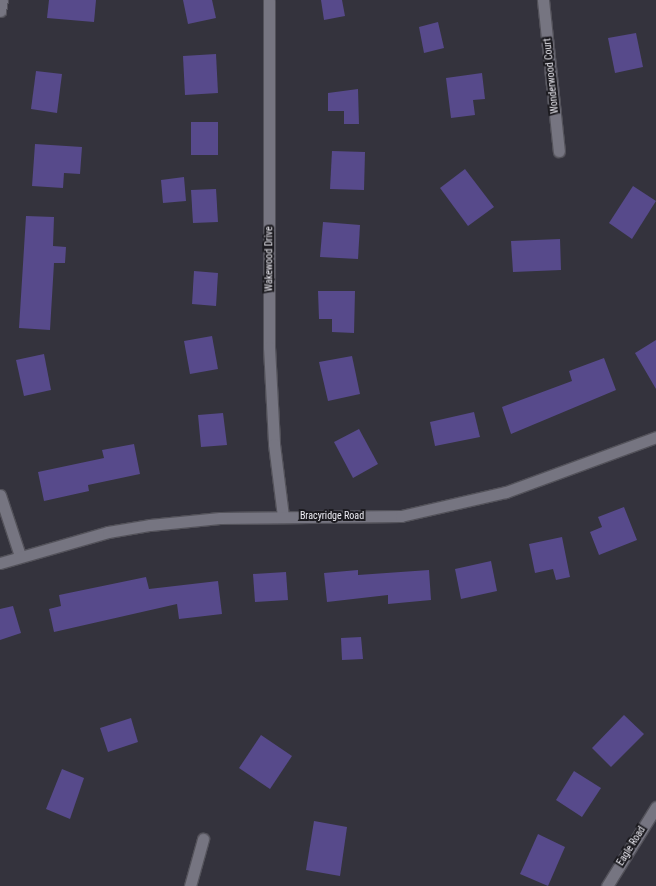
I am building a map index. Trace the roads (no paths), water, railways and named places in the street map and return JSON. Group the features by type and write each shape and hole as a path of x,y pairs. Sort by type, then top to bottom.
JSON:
{"street":[{"path":"0,11 2,0"},
{"name":"Wakewood Drive","path":"269,0 269,347 274,444 283,516"},
{"name":"Wonderwood Court","path":"543,0 559,151"},
{"name":"Bracyridge Road","path":"0,562 136,528 220,518 283,516 401,516 506,492 656,437"},
{"path":"0,495 20,556"},
{"name":"Eagle Road","path":"607,886 656,807"},
{"path":"190,886 203,839"}]}
